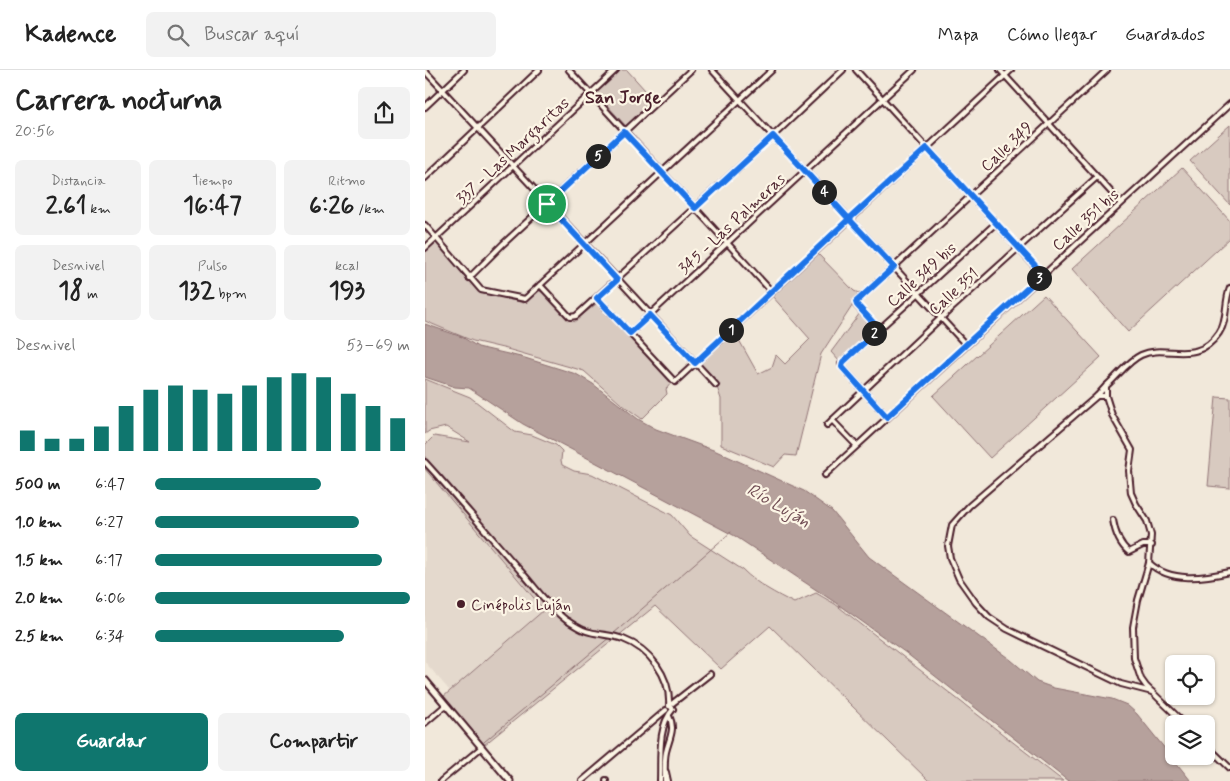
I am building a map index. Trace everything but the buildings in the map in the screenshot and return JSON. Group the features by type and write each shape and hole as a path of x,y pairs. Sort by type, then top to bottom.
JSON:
{"street":[{"path":"425,107 464,70"},
{"path":"425,178 539,70"},
{"path":"569,70 772,292"},
{"name":"337 - Las Margaritas","path":"425,248 616,70"},
{"path":"469,278 503,244 691,70"},
{"path":"712,70 966,345"},
{"path":"425,226 481,290 525,299 772,70"},
{"path":"540,285 570,317 576,316 843,70"},
{"path":"855,70 1043,274"},
{"name":"345 - Las Palmeras","path":"630,333 914,70"},
{"path":"1000,70 1121,203"},
{"path":"597,298 675,382 1011,70"},
{"name":"Calle 349","path":"879,329 856,302 1107,70"},
{"path":"425,71 715,385"},
{"name":"Calle 351 bis","path":"825,475 1230,104"},
{"name":"Calle 351","path":"827,425 941,318 1097,177"},
{"name":"Calle 349 bis","path":"863,390 841,364 996,223"},
{"path":"1152,692 1121,684 996,623 976,603 959,579 949,552 949,534 952,525 969,506 1097,396 1135,358 1153,352 1188,352 1207,345 1214,340 1222,326 1230,288"},
{"path":"1107,386 1106,396 1117,424 1131,450 1129,471 1131,493 1150,528 1152,545 1135,617 1133,644 1137,668 1141,679 1176,715"},
{"path":"863,390 887,417"},
{"path":"1097,396 1106,396"},
{"path":"832,420 856,446"},
{"path":"425,462 552,607 566,620 588,632 625,640 648,654 661,671 670,692 669,710 662,735 666,781"},
{"path":"1113,520 1115,530 1126,550 1132,551 1140,546 1152,545"},
{"path":"1149,562 1156,569 1164,573 1180,577 1195,578 1230,572"},
{"path":"582,781 710,674"},
{"path":"425,680 510,781"},
{"path":"425,722 446,705"},
{"path":"660,781 663,761 673,726 669,710"},
{"path":"441,781 482,747"},
{"path":"1215,754 1230,768"}],"shaded area":[{"name":"San Jorge","path":"620,70 627,70 654,100 626,126 595,92"},
{"path":"1230,125 1230,205 1190,161"},
{"path":"1182,168 1230,221 1230,238 1128,332 1072,269"},
{"path":"436,241 467,279 488,294 524,303 538,290 574,322 596,304 600,304 672,382 666,389 667,394 642,419 620,403 584,371 473,341 425,321 425,251"},
{"path":"818,254 854,291 861,294 821,354 796,456 785,455 774,467 721,445 721,399 716,384 699,363 734,331 758,374 772,367 776,355 785,364 810,339 772,296"},
{"path":"1044,295 1101,357 990,458 933,396"},
{"path":"860,313 875,330 840,362 831,352"},
{"path":"425,379 470,397 515,432 532,435 556,445 562,451 562,465 574,471 592,474 672,515 690,536 780,596 794,603 816,593 835,604 1063,781 929,781 770,626 721,669 655,606 484,745 443,697 544,610 425,469 425,445 434,436 470,442 446,427 429,431 425,434"},
{"path":"1216,397 1230,398 1230,488 1208,486"},
{"path":"425,469 544,611 450,691 425,662"}],"water":[{"name":"Río Luján","path":"425,324 462,337 478,347 525,358 576,374 593,384 638,419 656,429 716,451 804,491 832,511 869,557 1011,660 1037,682 1054,688 1112,699 1127,705 1137,714 1165,749 1165,765 1178,765 1191,781 1068,781 906,653 836,603 735,536 523,424 469,388 455,387 425,377"}],"waterway":[{"path":"613,634 731,532"},
{"path":"484,742 610,637"}],"place":[{"name":"Cinépolis Luján","path":"461,604"}],"district":[{"name":"San Jorge","path":"623,97"}],"route":[{"path":"547,204 617,280 597,298 630,333 650,315 695,363 849,219 894,267 856,302 879,329 841,364 887,417 1043,274 927,148 849,219 773,136 695,208 624,132 547,204"}]}
